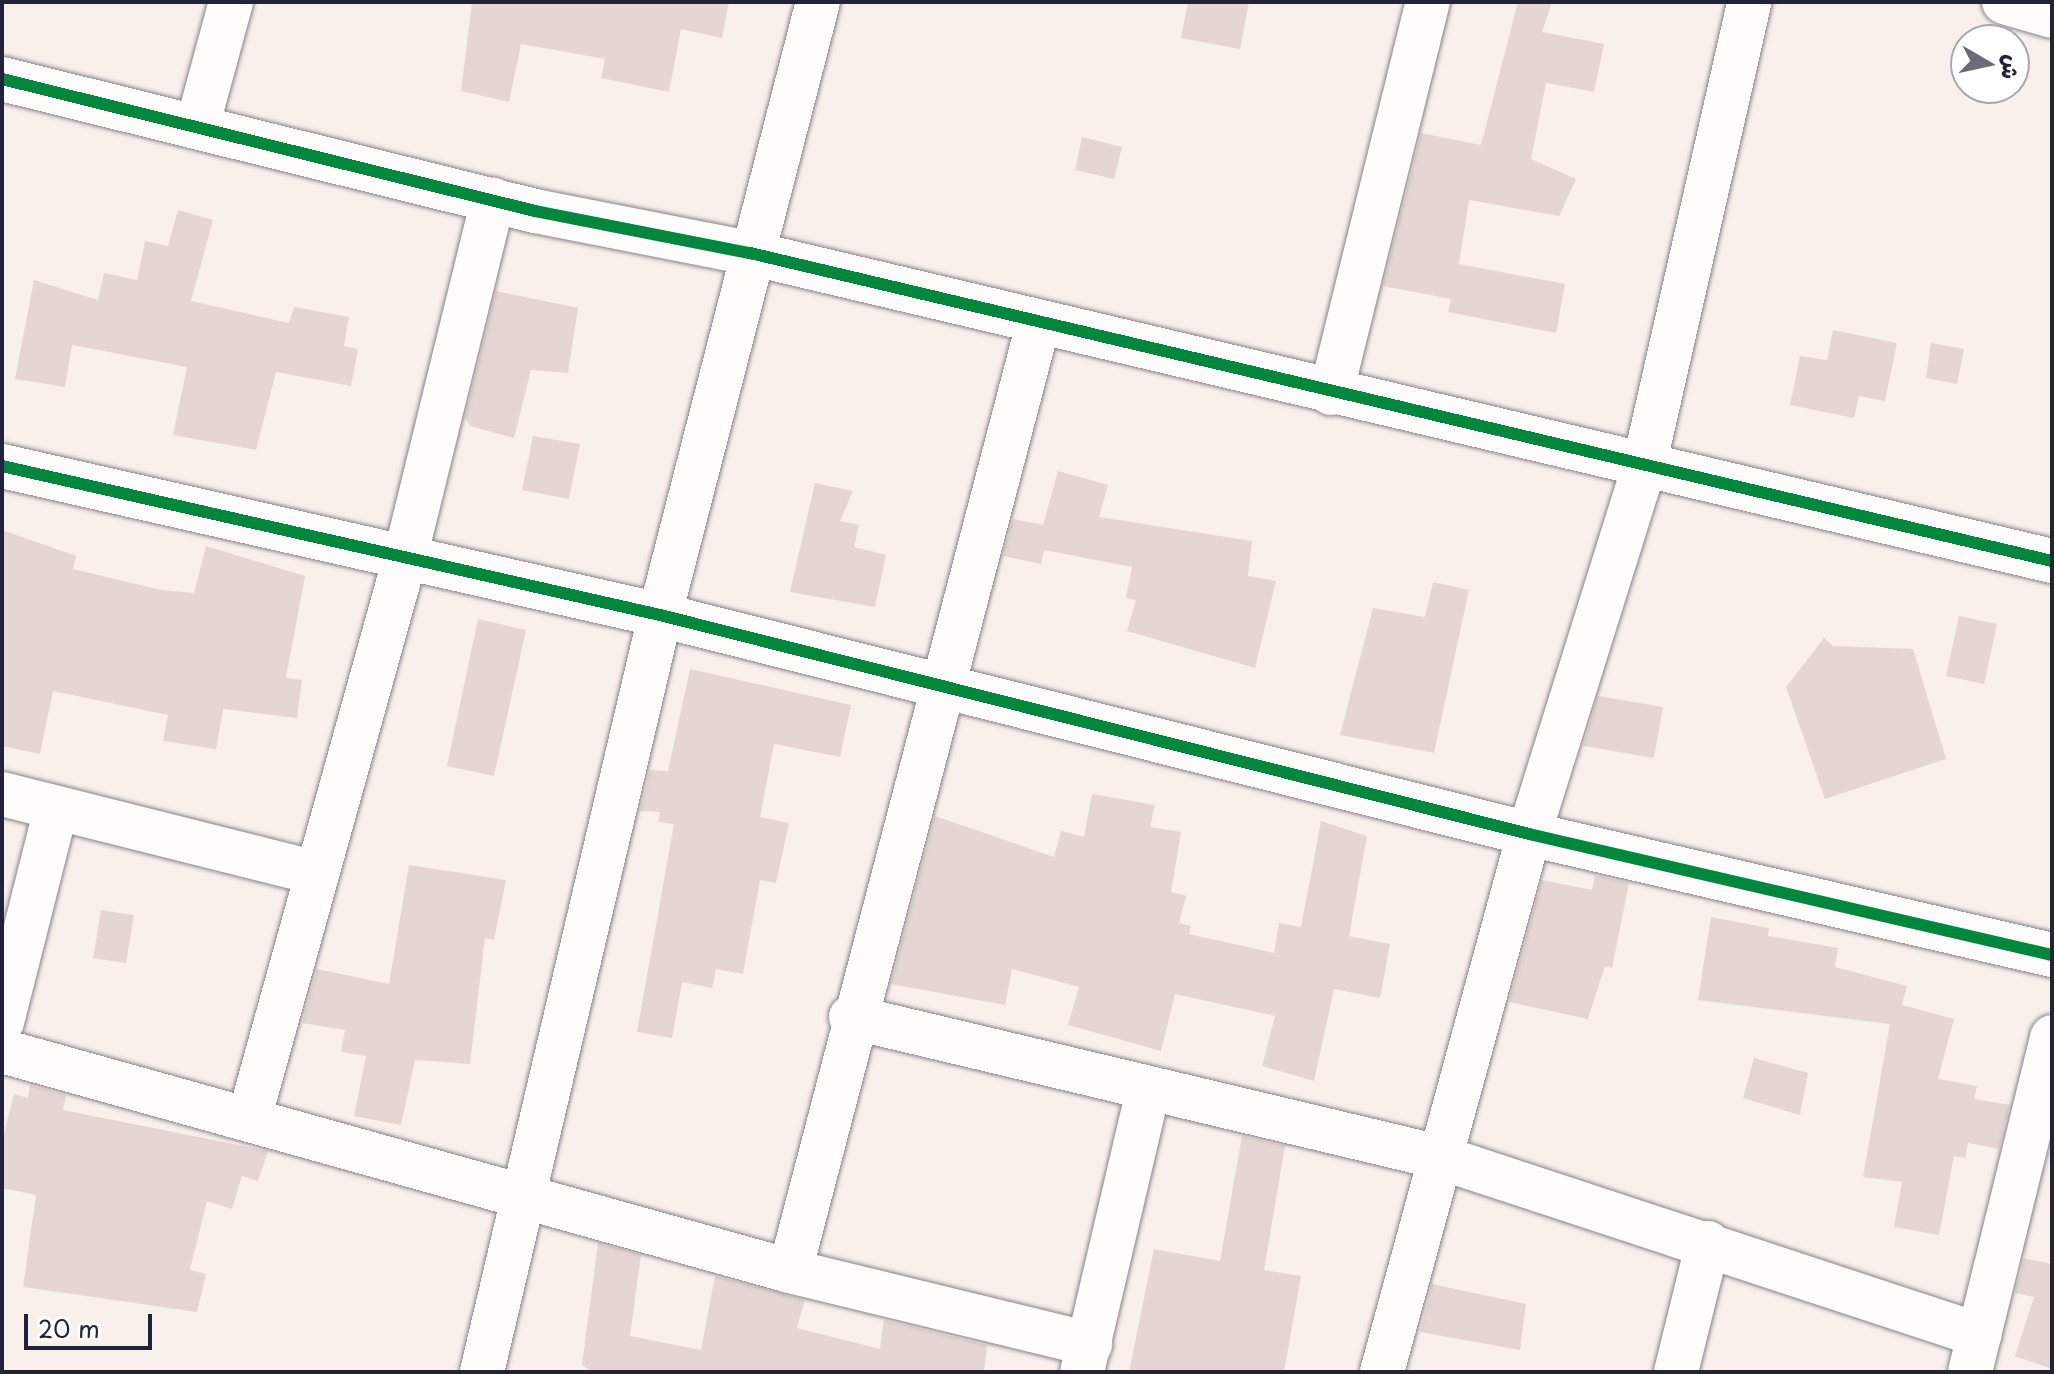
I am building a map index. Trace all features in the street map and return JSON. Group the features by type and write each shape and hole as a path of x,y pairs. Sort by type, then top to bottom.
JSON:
{"street":[{"path":"197,127 231,2"},
{"path":"482,1372 521,1194 660,615 750,253 818,2"},
{"path":"1331,393 1428,2"},
{"path":"1382,1372 1529,834 1644,466 1749,2"},
{"path":"2004,2 2052,16"},
{"path":"2,79 493,200 750,253 1038,324 2052,561"},
{"path":"249,1119 405,558 493,200"},
{"path":"790,1271 851,1017 1038,324"},
{"path":"2,466 660,615 1529,834 2052,955"},
{"path":"2,794 317,873"},
{"path":"2,1022 56,808"},
{"path":"851,1017 1439,1157 1708,1243 1974,1354 2052,1037"},
{"path":"2,1051 521,1194 1086,1358 1148,1090"},
{"path":"1676,1372 1708,1243"}],"building":[{"path":"472,2 729,2 722,38 681,29 669,92 601,78 605,59 521,44 509,102 461,91"},
{"path":"1188,2 1249,2 1240,49 1181,38"},
{"path":"1518,2 1552,2 1542,32 1604,44 1594,92 1546,83 1531,159 1576,179 1559,216 1469,200 1459,264 1565,284 1556,333 1448,312 1451,299 1383,286 1421,133 1481,145"},
{"path":"1082,137 1122,147 1114,179 1075,170"},
{"path":"178,210 213,220 191,301 289,323 294,307 349,317 344,346 358,349 351,386 276,372 256,450 173,435 187,367 72,345 65,387 15,379 34,280 98,300 104,273 137,280 145,241 168,246"},
{"path":"496,291 578,308 568,373 531,370 514,438 470,426 465,417"},
{"path":"1833,330 1897,343 1885,401 1859,396 1854,418 1790,405 1800,356 1827,360"},
{"path":"1931,343 1964,349 1957,384 1926,378"},
{"path":"533,436 580,444 569,499 522,490"},
{"path":"1058,471 1108,485 1099,517 1252,541 1248,576 1276,581 1255,668 1127,631 1136,600 1126,598 1132,567 1044,550 1041,564 1003,556 1013,519 1043,525"},
{"path":"815,483 853,491 840,521 859,525 854,547 886,555 875,607 790,592"},
{"path":"2,530 76,556 73,569 161,590 194,593 206,546 305,576 286,678 302,680 297,718 223,709 216,749 163,741 168,715 53,691 40,754 2,746"},
{"path":"1433,582 1469,590 1434,753 1340,735 1373,608 1425,617"},
{"path":"1959,616 1997,624 1984,684 1946,676"},
{"path":"478,619 526,630 494,776 447,766"},
{"path":"1824,638 1833,646 1913,649 1946,759 1825,799 1786,687"},
{"path":"690,669 851,705 840,757 774,744 760,817 789,823 776,883 760,880 743,974 716,969 712,988 682,982 672,1038 637,1032 674,824 658,822 660,812 640,811 650,770 668,771"},
{"path":"1598,696 1663,707 1654,758 1583,746"},
{"path":"1092,794 1155,805 1150,827 1181,832 1171,892 1186,896 1179,923 1191,926 1189,934 1274,953 1279,923 1301,927 1321,821 1367,836 1349,936 1390,944 1380,998 1334,989 1314,1081 1262,1066 1275,1016 1175,994 1161,1051 1068,1025 1079,987 1012,969 1005,1005 891,984 935,816 1054,857 1061,831 1084,837"},
{"path":"409,865 506,880 494,940 485,938 470,1064 415,1060 401,1125 354,1116 366,1056 341,1052 345,1030 302,1023 317,969 389,984"},
{"path":"1595,875 1629,883 1612,968 1605,966 1588,1019 1509,1002 1542,880 1592,890"},
{"path":"101,910 134,915 126,963 93,958"},
{"path":"1711,917 1769,928 1768,936 1838,948 1835,967 1907,986 1902,1005 1954,1019 1938,1079 1977,1086 1974,1099 2010,1105 1999,1149 1968,1143 1965,1158 1954,1156 1939,1235 1894,1227 1902,1182 1863,1177 1890,1024 1698,1000"},
{"path":"1754,1058 1808,1073 1800,1115 1743,1098"},
{"path":"30,1085 66,1095 63,1110 268,1151 258,1181 242,1176 232,1209 207,1201 190,1270 206,1274 197,1312 23,1287 36,1195 2,1188 2,1142 14,1094 28,1098"},
{"path":"1242,1136 1285,1146 1264,1270 1301,1276 1284,1372 1129,1372 1154,1249 1220,1261"},
{"path":"598,1243 641,1255 630,1336 701,1350 715,1276 805,1300 797,1328 880,1349 884,1320 987,1345 984,1372 591,1372 582,1365"},
{"path":"2024,1258 2052,1264 2052,1369 2015,1356 2034,1297 2015,1293"},
{"path":"1432,1284 1526,1304 1520,1350 1420,1332"}],"cycle path":[{"path":"2,79 535,211 750,253 2052,561"},
{"path":"2,466 660,615 1529,834 2052,955"}]}
